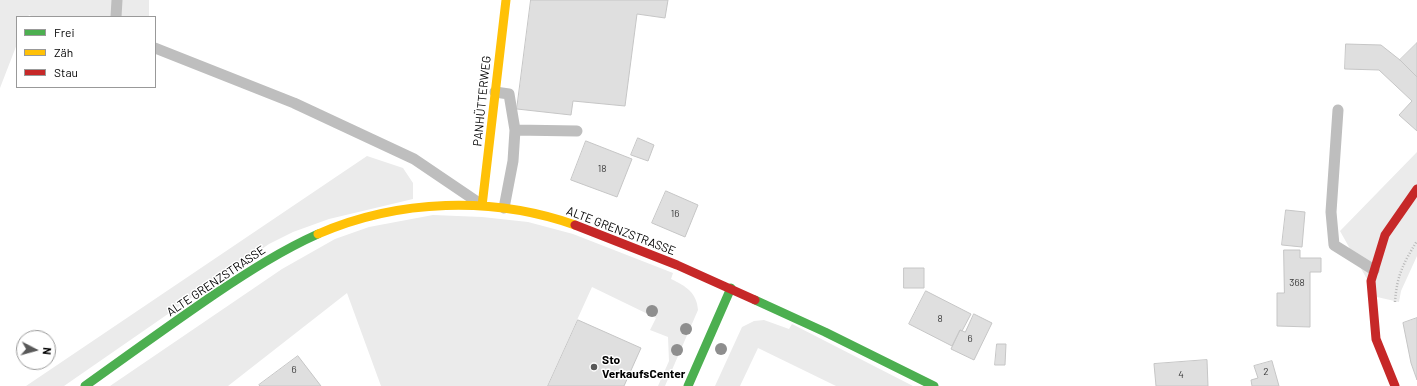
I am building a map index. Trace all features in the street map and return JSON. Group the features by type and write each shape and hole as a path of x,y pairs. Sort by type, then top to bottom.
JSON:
{"street":[{"name":"PANHÜTTERWEG","path":"482,206 506,0"},
{"path":"1395,386 1376,339 1371,281 1385,235 1417,189"},
{"name":"ALTE GRENZSTRASSE","path":"84,386 249,271 280,253 334,226 369,216 435,205 504,208 525,211 574,223 730,288 841,339 934,386"},
{"path":"688,386 730,288"}],"lane":[{"path":"116,16 117,0"},
{"path":"156,48 294,103 414,159 482,206"},
{"path":"495,92 509,94 515,130 514,161 504,208"},
{"path":"1338,110 1331,212 1334,245 1374,270"},
{"path":"515,130 577,131"}],"path":[{"path":"1395,309 1397,286 1402,265 1417,241"}],"shaded area":[{"path":"0,0 149,0 149,16 16,16 16,47 0,88"},
{"path":"1417,152 1417,256 1401,291 1399,302 1377,297 1340,231"},
{"path":"367,156 403,168 413,183 413,199 329,219 293,232 269,244 64,386 26,386 50,370 56,370 56,366"},
{"path":"433,215 482,217 528,222 573,234 673,273 671,279 686,287 690,291 695,299 698,310 665,386 658,386 669,361 668,337 650,330 656,318 592,287 547,386 381,386 347,293 228,386 110,386 282,269 335,239 369,227"},
{"path":"764,320 789,329 792,324 913,386 836,386 758,348 740,386 715,386 742,327 754,321"}],"building":[{"path":"531,0 668,0 665,18 637,14 625,106 573,101 571,115 517,109"},
{"path":"1417,43 1417,77 1400,60"},
{"path":"1346,44 1381,45 1400,60 1417,77 1417,131 1399,115 1412,101 1379,70 1345,69"},
{"path":"638,138 654,145 648,161 631,155"},
{"path":"586,141 632,159 617,197 571,180"},
{"path":"666,191 698,205 685,237 652,223"},
{"path":"1286,210 1305,212 1302,247 1282,245"},
{"path":"1284,250 1300,250 1300,258 1321,258 1321,272 1310,272 1310,327 1277,326 1277,293 1284,293"},
{"path":"904,268 924,268 924,288 904,288"},
{"path":"926,291 971,314 962,331 960,330 952,346 909,324"},
{"path":"974,314 992,323 974,360 951,349 960,330 965,332"},
{"path":"1417,318 1417,380 1411,363 1403,323"},
{"name":"Sto VerkaufsCenter","path":"578,320 641,348 624,386 548,386"},
{"path":"997,344 1006,344 1005,365 995,365"},
{"path":"298,356 321,386 259,385"},
{"path":"1207,360 1208,386 1156,386 1154,364"},
{"path":"1272,361 1279,386 1252,386 1251,380 1258,378 1254,366"}],"traffic: fast":[{"path":"85,386 227,286 278,254 318,234"},
{"path":"688,386 731,288"},
{"path":"755,300 825,332 934,386"}],"traffic: slow":[{"path":"482,206 506,0"},
{"path":"318,234 349,222 380,214 413,208 446,206 479,206 512,209 575,225"}],"traffic: jam":[{"path":"1395,386 1376,339 1371,281 1385,235 1417,189"},
{"path":"575,225 677,265 755,300"}],"place":[{"name":"Sto VerkaufsCenter","path":"594,367"}]}
